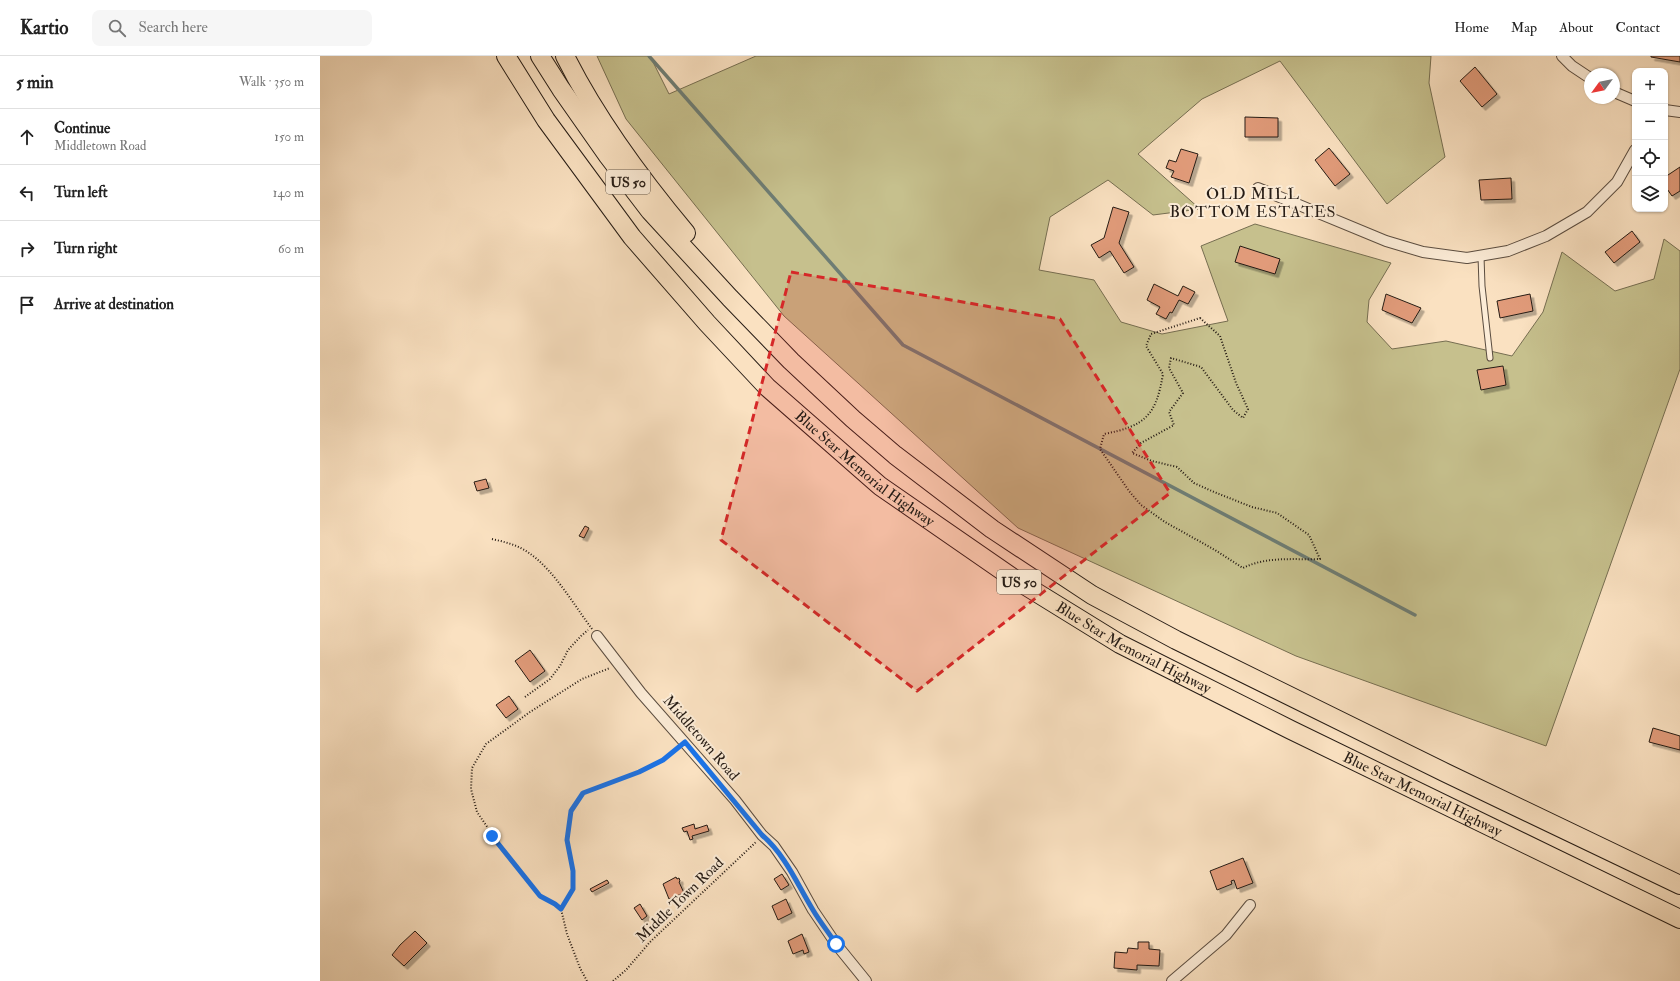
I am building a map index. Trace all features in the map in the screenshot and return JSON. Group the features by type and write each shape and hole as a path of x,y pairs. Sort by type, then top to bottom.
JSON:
{"highway":[{"name":"Blue Star Memorial Highway","path":"506,56 546,120 632,237 702,317 767,387 880,486 1013,578 1120,644 1291,730 1680,919"},
{"name":"Blue Star Memorial Highway","path":"540,56 560,89 650,211 730,298 853,420 895,456 992,529 1092,595 1218,661 1680,885"},
{"path":"565,56 604,124 637,173 719,272 730,298"}],"street":[{"path":"1562,56 1572,66 1584,74"},
{"path":"1620,95 1632,101"},
{"path":"1668,110 1680,112"},
{"path":"1258,188 1386,241 1423,252 1467,258 1508,251 1546,236 1587,212 1617,182 1632,155"},
{"name":"Middletown Road","path":"597,636 641,692 685,742 762,835 774,846 792,872 817,916 836,944 866,981"},
{"path":"1172,981 1226,935 1250,905"}],"lane":[{"path":"1481,256 1482,286 1490,358"}],"path":[{"path":"1200,318 1220,336 1236,382 1248,409 1244,418 1233,410 1202,367 1171,358 1169,368 1183,393 1169,412 1174,425 1141,443 1132,453 1152,461 1177,468 1194,483 1214,492 1252,507 1278,513 1309,535 1320,559 1275,559 1252,563 1243,568 1215,550 1165,522 1141,505 1129,491 1100,449 1104,434 1123,431 1139,424 1151,413 1163,374 1146,346 1151,334 1200,318"},
{"path":"492,539 512,544 529,553 549,572 597,636"},
{"path":"525,697 550,679 560,666 568,650 591,628"},
{"path":"587,981 580,968 567,934 561,909 540,896 507,856 477,812 471,789 472,768 486,744 530,712 582,679 609,668 626,673"},
{"path":"561,909 573,889 573,871 567,840 571,811 583,793 639,772 657,763 685,742"},
{"name":"Middle Town Road","path":"613,981 626,970 650,942 728,870 762,835"}],"highlighted area":[{"path":"791,272 1060,319 1170,493 917,691 721,540"}],"shaded area":[{"path":"597,56 650,56 669,94 756,56 1431,56 1429,83 1445,157 1387,204 1280,61 1202,99 1138,154 1200,209 1153,215 1108,180 1050,217 1039,270 1094,280 1121,322 1162,334 1228,321 1201,246 1255,224 1391,263 1369,300 1367,322 1392,349 1446,341 1512,356 1543,312 1562,252 1615,291 1654,279 1664,239 1680,251 1680,369 1546,746 1296,656 1018,528 784,316 626,119"}],"building":[{"path":"1651,56 1680,56 1680,62 1651,57"},
{"path":"1475,67 1497,94 1482,107 1460,81"},
{"path":"1245,117 1278,118 1278,137 1245,137"},
{"path":"1329,148 1350,174 1335,186 1315,160"},
{"path":"1181,149 1198,154 1189,183 1171,177 1174,171 1166,168 1169,160 1176,162"},
{"path":"1680,167 1680,191 1672,196 1668,190 1668,175"},
{"path":"1511,178 1512,199 1481,200 1479,180"},
{"path":"1113,207 1129,212 1119,243 1134,267 1124,273 1110,251 1099,258 1091,245 1104,238"},
{"path":"1632,231 1640,242 1614,263 1605,252"},
{"path":"1240,246 1280,259 1275,274 1235,262"},
{"path":"1154,284 1178,296 1183,286 1195,292 1188,304 1179,300 1172,313 1170,312 1166,319 1156,314 1160,307 1147,300"},
{"path":"1386,294 1421,308 1412,323 1382,310"},
{"path":"1530,294 1533,311 1500,318 1497,301"},
{"path":"1503,366 1506,385 1481,390 1477,370"},
{"path":"486,479 489,488 477,491 474,482"},
{"path":"585,526 589,528 584,538 579,536"},
{"path":"530,650 545,671 530,682 515,661"},
{"path":"509,696 518,709 506,718 496,705"},
{"path":"1653,728 1680,736 1680,750 1649,742"},
{"path":"694,824 695,829 707,825 709,831 692,836 693,839 690,840 687,831 684,832 682,828"},
{"path":"1243,858 1253,883 1237,889 1234,880 1231,881 1232,884 1217,890 1210,871"},
{"path":"782,874 789,885 781,890 774,879"},
{"path":"676,877 677,879 679,878 679,882 684,893 669,899 663,884"},
{"path":"607,880 609,883 592,892 590,889"},
{"path":"786,899 792,913 778,920 772,906"},
{"path":"640,904 647,916 642,920 634,908"},
{"path":"415,931 427,943 404,966 392,955"},
{"path":"802,934 809,952 804,954 803,950 793,954 788,941"},
{"path":"1138,942 1149,942 1149,949 1160,950 1159,966 1137,965 1137,970 1114,968 1115,952 1127,953 1128,948 1138,949"}],"waterway":[{"path":"649,56 903,345 1415,615"}],"district":[{"name":"OLD MILL BOTTOM ESTATES","path":"1253,203"}],"route":[{"path":"492,836 540,896 561,909 573,889 573,871 567,840 571,811 583,793 639,772 663,760 685,742 735,800 762,835 774,846 792,872 813,910 836,944"}]}
